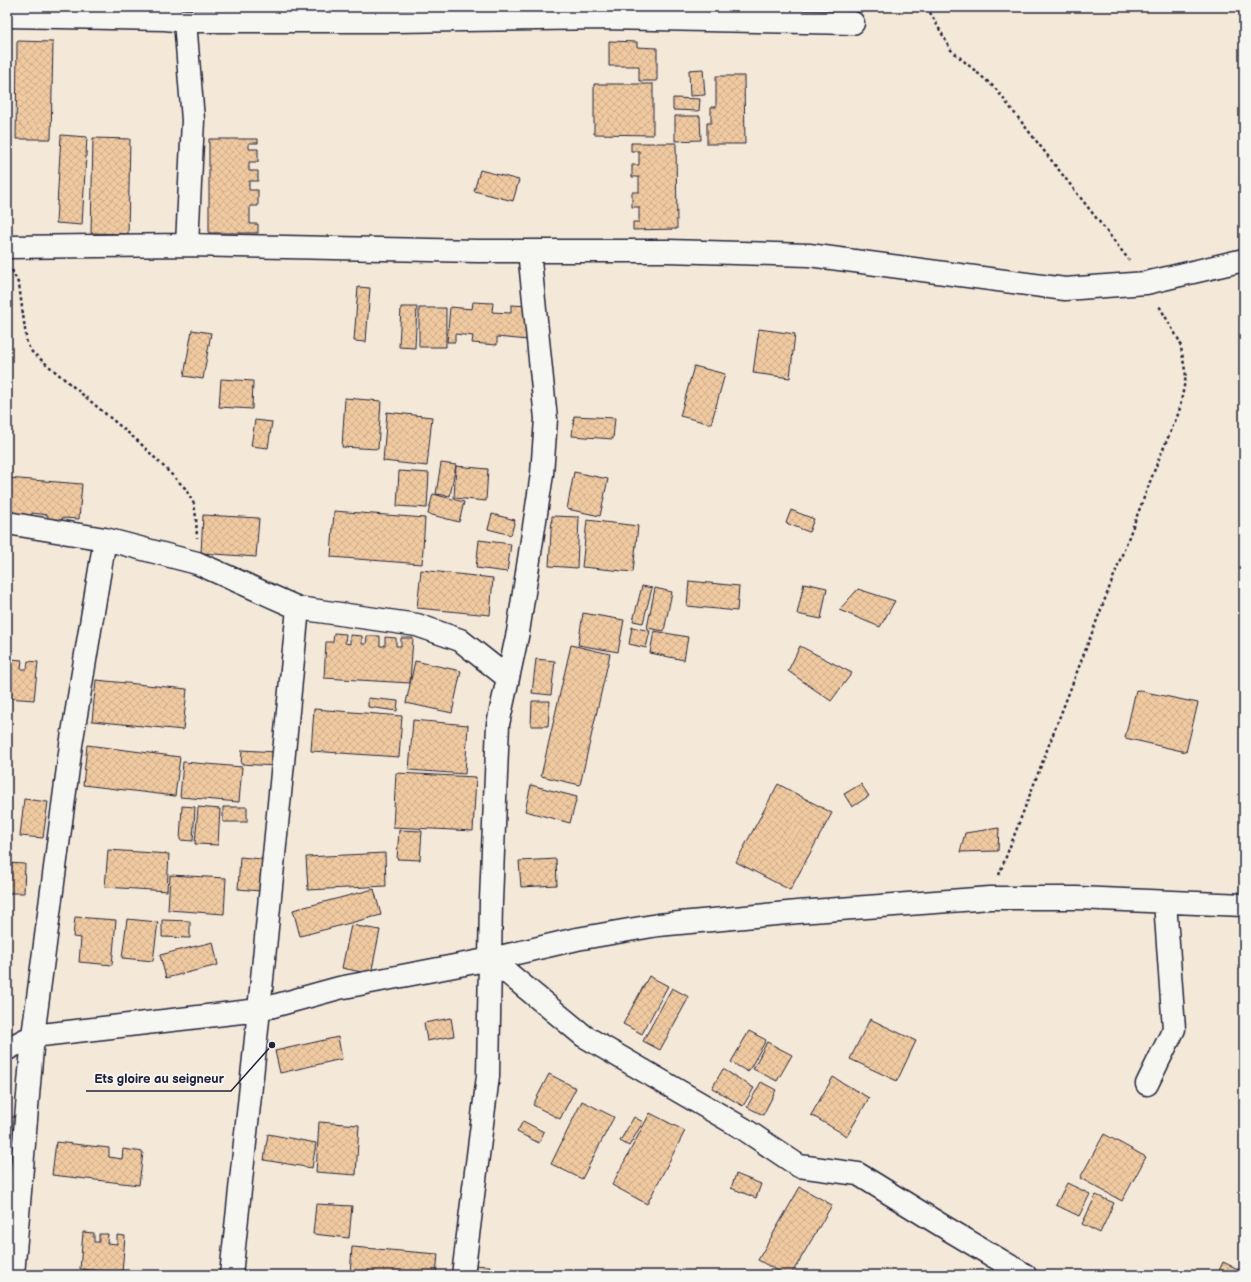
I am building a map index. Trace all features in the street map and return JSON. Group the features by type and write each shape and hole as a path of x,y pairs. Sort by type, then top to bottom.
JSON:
{"street":[{"path":"7,16 185,20 395,21 604,18 854,23"},
{"path":"185,20 193,120 187,245"},
{"path":"8,257 187,245 529,251 667,251 809,255 1065,289 1146,283 1244,260"},
{"path":"463,1275 488,1076 493,835 498,724 519,624 542,474 546,419 529,251"},
{"path":"7,522 105,539 197,563 298,608 417,625 460,640 508,678"},
{"path":"14,1275 33,1036 70,746 105,539"},
{"path":"231,1275 259,1010 298,608"},
{"path":"7,1048 33,1036 259,1010 339,988 490,959 577,939 658,925 798,912 990,898 1077,898 1244,904"},
{"path":"1147,1084 1174,1028 1165,902"},
{"path":"490,959 584,1036 744,1129 799,1166 858,1174 1025,1275"}],"path":[{"path":"927,7 952,50 995,88 1146,283 1180,342 1186,376 1179,412 1155,469 990,898"},
{"path":"8,257 19,285 27,344 32,352 139,442 184,488 194,504 196,517 197,563"}],"building":[{"path":"415,7 468,7 467,12 415,9"},
{"path":"17,41 53,42 51,139 16,139"},
{"path":"609,41 637,42 637,47 657,48 657,81 639,81 639,66 609,66"},
{"path":"703,69 705,95 690,96 689,70"},
{"path":"716,76 744,76 745,144 707,144 707,123 711,123 711,107 716,107"},
{"path":"594,84 653,84 653,135 594,134"},
{"path":"673,98 700,99 699,111 673,110"},
{"path":"675,116 700,116 701,140 675,141"},
{"path":"61,135 87,137 82,225 56,223"},
{"path":"93,138 130,139 128,234 91,233"},
{"path":"209,139 258,139 258,143 249,143 249,149 258,149 258,162 249,162 249,171 258,171 258,181 249,181 249,190 258,190 258,206 250,206 250,224 258,224 258,233 209,233"},
{"path":"631,143 676,143 677,229 633,230 633,222 639,222 639,207 632,207 632,192 639,192 639,177 632,177 632,165 639,165 639,151 631,151"},
{"path":"480,170 519,180 513,201 474,191"},
{"path":"358,287 370,288 366,342 354,341"},
{"path":"473,302 493,303 492,312 511,313 511,305 531,306 528,340 497,337 497,345 472,343 473,336 455,334 455,342 447,342 450,307 472,309"},
{"path":"401,307 417,307 415,348 399,347"},
{"path":"419,308 446,308 446,347 419,347"},
{"path":"759,329 795,334 790,378 753,373"},
{"path":"192,330 211,333 203,379 184,376"},
{"path":"694,366 725,374 711,424 680,416"},
{"path":"221,379 253,381 252,409 219,407"},
{"path":"345,398 381,401 378,449 342,447"},
{"path":"387,412 432,417 427,466 383,461"},
{"path":"574,416 615,418 613,439 572,436"},
{"path":"255,420 272,422 268,448 251,446"},
{"path":"441,463 456,465 450,496 436,494"},
{"path":"456,466 488,469 486,501 454,498"},
{"path":"399,471 429,473 427,508 397,506"},
{"path":"574,472 608,479 600,516 567,509"},
{"path":"7,478 82,484 79,519 62,518 62,525 47,524 48,515 32,513 31,522 13,521 14,512 7,511"},
{"path":"433,494 464,502 459,522 428,514"},
{"path":"791,510 814,519 809,532 786,523"},
{"path":"334,511 425,518 422,564 331,557"},
{"path":"492,514 515,520 511,535 488,529"},
{"path":"203,515 259,518 256,557 201,553"},
{"path":"552,516 579,517 577,568 549,566"},
{"path":"587,520 638,526 633,572 582,567"},
{"path":"479,540 511,544 507,572 476,568"},
{"path":"421,570 493,578 490,615 417,608"},
{"path":"689,581 739,586 737,611 687,606"},
{"path":"804,583 827,588 821,619 797,614"},
{"path":"642,586 652,588 643,623 633,621"},
{"path":"655,588 672,592 664,631 647,628"},
{"path":"858,589 895,601 880,627 839,610"},
{"path":"583,613 624,620 618,652 578,645"},
{"path":"632,627 650,631 646,648 629,644"},
{"path":"654,631 688,637 684,660 650,653"},
{"path":"334,633 346,634 345,643 350,644 350,635 362,636 362,644 366,644 367,636 380,636 380,646 385,646 385,637 396,638 396,646 401,646 401,638 413,638 410,683 324,678 326,642 333,642"},
{"path":"571,645 610,654 580,785 541,776"},
{"path":"800,646 852,673 831,701 788,671"},
{"path":"11,659 22,660 21,669 27,669 28,661 38,662 34,700 7,698 7,667 11,667"},
{"path":"536,659 555,661 551,695 532,693"},
{"path":"415,661 461,671 452,713 406,703"},
{"path":"96,680 187,689 183,730 92,721"},
{"path":"1136,690 1198,703 1186,752 1125,738"},
{"path":"368,698 398,701 397,711 368,707"},
{"path":"532,701 550,701 548,726 531,726"},
{"path":"314,709 402,716 399,757 311,751"},
{"path":"413,720 468,725 465,774 409,770"},
{"path":"87,745 180,757 175,796 83,785"},
{"path":"242,750 276,752 275,766 241,764"},
{"path":"183,762 242,767 239,802 180,797"},
{"path":"396,773 476,777 473,831 393,827"},
{"path":"778,784 832,813 790,890 736,862"},
{"path":"861,784 869,796 852,807 844,794"},
{"path":"531,785 577,797 570,823 525,811"},
{"path":"24,799 48,802 43,838 20,836"},
{"path":"182,806 195,807 193,841 180,840"},
{"path":"198,807 220,809 218,845 195,844"},
{"path":"223,807 247,807 247,822 223,822"},
{"path":"999,828 998,851 960,852 965,833"},
{"path":"399,830 422,831 420,860 397,859"},
{"path":"108,850 169,854 167,891 105,887"},
{"path":"385,853 386,886 308,890 306,857"},
{"path":"240,857 262,859 260,891 238,889"},
{"path":"556,859 557,885 521,887 519,861"},
{"path":"7,863 25,864 24,893 7,893"},
{"path":"170,875 226,878 224,914 168,910"},
{"path":"374,889 381,915 300,936 293,910"},
{"path":"75,917 116,920 112,965 79,962 81,938 73,937"},
{"path":"127,919 158,922 153,961 122,958"},
{"path":"162,920 190,921 190,938 162,937"},
{"path":"351,925 380,930 371,974 342,968"},
{"path":"213,942 218,965 166,978 160,955"},
{"path":"649,976 668,986 642,1034 623,1024"},
{"path":"672,988 689,997 660,1050 643,1041"},
{"path":"451,1018 454,1036 427,1041 424,1023"},
{"path":"870,1019 916,1041 897,1081 850,1059"},
{"path":"749,1031 766,1040 748,1072 731,1062"},
{"path":"338,1037 342,1059 280,1073 275,1051"},
{"path":"767,1042 792,1055 777,1081 753,1069"},
{"path":"723,1069 754,1088 743,1106 712,1088"},
{"path":"549,1074 576,1088 560,1119 533,1105"},
{"path":"833,1077 869,1098 847,1136 811,1115"},
{"path":"761,1082 776,1090 763,1115 747,1107"},
{"path":"582,1101 614,1117 582,1179 551,1164"},
{"path":"650,1113 685,1131 647,1204 612,1185"},
{"path":"7,1117 15,1117 11,1153 7,1152"},
{"path":"634,1117 643,1122 629,1146 620,1141"},
{"path":"523,1121 544,1132 539,1143 517,1132"},
{"path":"319,1122 359,1125 356,1175 316,1172"},
{"path":"268,1134 316,1143 312,1168 264,1160"},
{"path":"1104,1134 1146,1157 1122,1201 1080,1178"},
{"path":"56,1142 109,1148 109,1157 122,1159 123,1149 143,1152 139,1185 52,1175"},
{"path":"736,1174 761,1184 756,1198 731,1188"},
{"path":"1067,1183 1090,1194 1079,1216 1056,1205"},
{"path":"800,1187 832,1205 791,1275 785,1275 758,1260"},
{"path":"1096,1195 1114,1203 1100,1233 1082,1224"},
{"path":"316,1204 352,1206 349,1238 313,1234"},
{"path":"83,1232 94,1233 94,1242 99,1242 99,1234 108,1234 107,1243 117,1244 117,1235 125,1236 122,1273 80,1269"},
{"path":"352,1247 438,1254 436,1275 350,1275"},
{"path":"1223,1262 1244,1272 1244,1275 1217,1275"},
{"path":"472,1265 490,1266 489,1275 471,1275"}],"place":[{"name":"Ets gloire au seigneur","path":"272,1045"}]}
